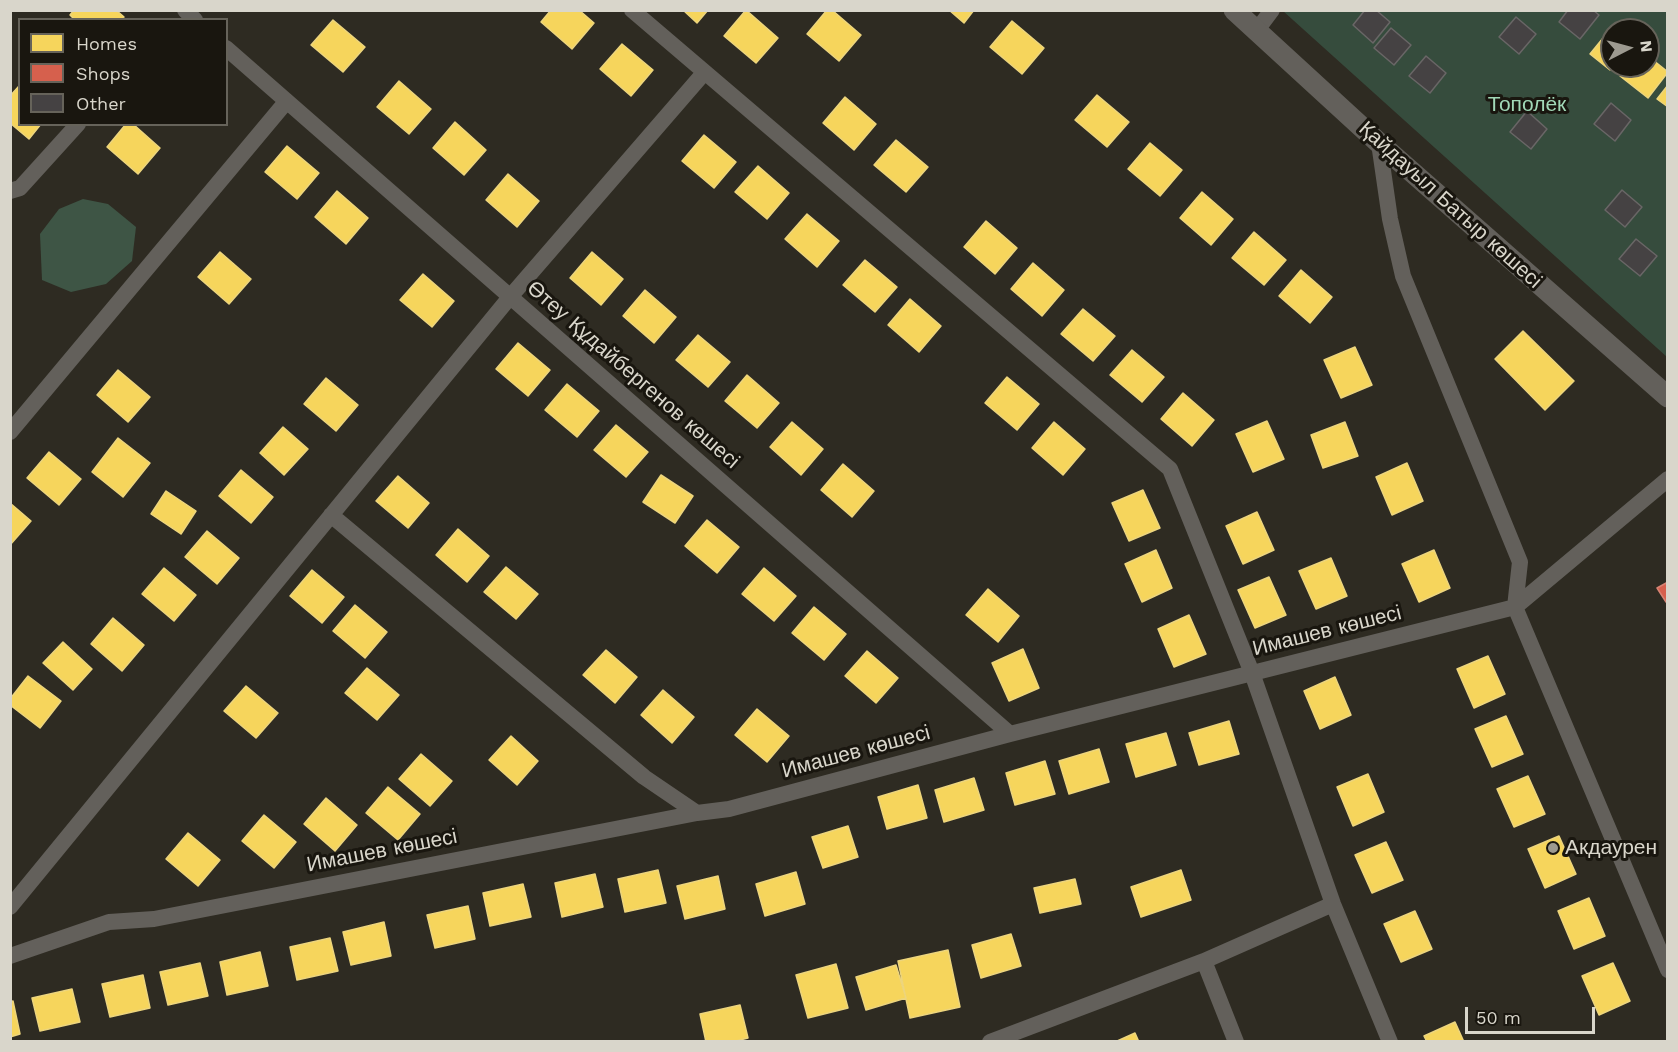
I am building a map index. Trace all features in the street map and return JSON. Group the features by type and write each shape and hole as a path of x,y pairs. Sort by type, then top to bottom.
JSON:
{"street":[{"path":"632,10 703,74 1170,469 1252,673 1333,904 1390,1041"},
{"name":"Қайдауыл Батыр көшесі","path":"1234,10 1379,143 1668,397"},
{"path":"1257,30 1272,10"},
{"name":"Өтеу Құдайбергенов көшесі","path":"228,50 1010,734"},
{"path":"10,906 510,297 703,74"},
{"path":"10,432 286,102"},
{"path":"10,191 20,188 76,126"},
{"path":"1379,143 1390,219 1403,276 1520,562 1515,607 1668,970"},
{"name":"Имашев көшесі","path":"10,956 109,922 154,919 697,813 729,809 1010,734 1515,607 1668,479"},
{"path":"331,515 644,777 697,813"},
{"path":"990,1041 1204,961 1333,904"},
{"path":"1204,961 1236,1041"}],"green space":[{"name":"Тополёк","path":"1283,11 1667,11 1667,357"},
{"path":"83,199 108,204 136,227 132,261 106,284 71,292 42,280 40,234 59,209"}],"building: Homes":[{"path":"74,10 116,10 124,17 73,18 70,15"},
{"path":"551,10 579,10 594,23 572,49 541,22"},
{"path":"683,10 708,10 697,23"},
{"path":"746,10 778,38 756,63 724,36"},
{"path":"827,10 832,10 861,35 839,61 807,34"},
{"path":"949,10 974,10 964,23"},
{"path":"333,20 365,47 343,72 311,45"},
{"path":"1012,21 1044,48 1022,74 990,47"},
{"path":"1600,42 1600,62 1590,54"},
{"path":"622,44 653,70 631,96 600,69"},
{"path":"1660,66 1668,72 1648,98 1623,78 1660,78"},
{"path":"399,81 431,109 409,134 377,107"},
{"path":"1668,85 1668,107 1657,99"},
{"path":"18,87 18,126 39,126 29,139 10,123 10,96"},
{"path":"1097,95 1129,122 1107,147 1075,120"},
{"path":"845,97 876,124 854,150 823,123"},
{"path":"455,122 486,150 464,175 433,148"},
{"path":"124,126 135,126 160,148 138,174 107,147"},
{"path":"704,135 736,162 714,188 682,161"},
{"path":"896,140 928,167 906,192 874,165"},
{"path":"1150,143 1182,170 1160,196 1128,169"},
{"path":"287,146 319,173 297,199 265,172"},
{"path":"758,166 789,193 767,219 735,192"},
{"path":"508,174 539,201 517,227 486,200"},
{"path":"337,191 368,218 346,244 315,217"},
{"path":"1202,192 1233,219 1211,245 1180,218"},
{"path":"807,214 839,241 817,267 785,239"},
{"path":"986,221 1017,248 995,274 964,247"},
{"path":"1254,232 1286,260 1264,285 1232,258"},
{"path":"220,252 251,279 229,304 198,277"},
{"path":"592,252 623,279 601,305 570,278"},
{"path":"865,260 897,287 875,312 843,285"},
{"path":"1033,263 1064,290 1042,316 1011,289"},
{"path":"1301,270 1332,297 1310,323 1279,296"},
{"path":"423,274 454,301 432,327 400,300"},
{"path":"645,290 676,317 654,343 623,316"},
{"path":"910,299 941,326 919,352 888,325"},
{"path":"1083,309 1115,336 1093,361 1061,334"},
{"path":"1523,331 1574,381 1545,410 1495,359"},
{"path":"698,335 730,362 708,387 676,360"},
{"path":"518,343 550,370 528,396 496,369"},
{"path":"1355,347 1372,385 1341,398 1324,360"},
{"path":"1132,350 1164,377 1142,402 1110,375"},
{"path":"118,370 150,397 128,422 97,395"},
{"path":"747,375 779,403 757,428 725,401"},
{"path":"1007,377 1039,404 1017,430 985,403"},
{"path":"326,378 358,405 336,431 304,404"},
{"path":"567,384 599,411 577,437 545,410"},
{"path":"1183,393 1214,420 1192,446 1161,419"},
{"path":"1267,421 1284,459 1253,472 1236,434"},
{"path":"792,422 823,449 801,475 770,447"},
{"path":"1054,422 1085,449 1063,475 1032,448"},
{"path":"1345,422 1358,456 1323,468 1311,435"},
{"path":"616,425 648,452 626,477 594,450"},
{"path":"283,427 308,449 284,475 260,453"},
{"path":"118,438 150,463 123,497 92,472"},
{"path":"49,452 81,479 59,505 27,478"},
{"path":"1407,463 1423,501 1392,515 1376,477"},
{"path":"843,464 874,491 852,517 821,490"},
{"path":"241,470 273,497 251,523 219,496"},
{"path":"661,475 693,496 675,523 643,502"},
{"path":"398,476 429,503 408,528 376,501"},
{"path":"1143,490 1160,528 1129,541 1112,503"},
{"path":"166,491 196,511 181,534 151,514"},
{"path":"10,503 31,521 10,545"},
{"path":"1257,512 1274,550 1243,564 1226,526"},
{"path":"707,520 739,547 717,573 685,546"},
{"path":"458,529 489,556 467,582 436,555"},
{"path":"207,531 239,558 217,584 185,557"},
{"path":"1156,550 1172,588 1142,602 1125,564"},
{"path":"1434,550 1450,588 1419,602 1402,564"},
{"path":"1331,558 1347,596 1316,609 1299,571"},
{"path":"506,567 538,594 516,619 484,592"},
{"path":"164,568 196,595 174,621 142,594"},
{"path":"764,568 796,596 774,621 742,594"},
{"path":"312,570 344,597 322,623 290,596"},
{"path":"1269,577 1286,615 1255,628 1238,590"},
{"path":"988,589 1019,616 998,642 966,615"},
{"path":"355,605 387,632 365,658 333,631"},
{"path":"814,607 846,634 824,660 792,633"},
{"path":"1189,615 1206,654 1174,667 1158,629"},
{"path":"113,618 144,645 122,671 91,644"},
{"path":"63,642 92,669 73,690 43,663"},
{"path":"1023,649 1039,688 1009,701 992,663"},
{"path":"606,650 637,677 615,703 583,675"},
{"path":"867,651 898,678 876,703 845,676"},
{"path":"1488,656 1505,694 1474,708 1457,669"},
{"path":"367,668 399,695 377,720 345,693"},
{"path":"28,676 61,701 40,728 10,705 10,699"},
{"path":"1335,677 1351,715 1320,729 1304,691"},
{"path":"246,686 278,713 256,738 224,711"},
{"path":"663,690 694,717 672,743 641,715"},
{"path":"757,709 789,736 767,762 735,735"},
{"path":"1506,716 1523,754 1492,767 1475,729"},
{"path":"1229,721 1239,754 1199,765 1189,733"},
{"path":"1166,733 1176,765 1136,777 1126,744"},
{"path":"511,736 538,761 517,785 489,760"},
{"path":"1099,749 1109,782 1069,794 1059,761"},
{"path":"421,754 452,781 430,806 399,779"},
{"path":"1045,761 1055,794 1015,805 1006,773"},
{"path":"1368,774 1384,812 1353,826 1337,787"},
{"path":"1528,776 1545,814 1514,827 1497,789"},
{"path":"974,778 984,810 944,822 935,790"},
{"path":"918,785 927,818 887,829 878,797"},
{"path":"388,787 420,814 398,840 366,813"},
{"path":"326,798 357,825 335,851 304,824"},
{"path":"264,815 296,842 274,868 242,841"},
{"path":"848,826 858,857 823,868 812,837"},
{"path":"188,833 220,860 198,886 166,859"},
{"path":"1559,836 1576,874 1545,888 1528,849"},
{"path":"1386,842 1403,880 1372,893 1355,855"},
{"path":"658,870 666,903 625,912 618,879"},
{"path":"1181,870 1191,900 1141,917 1131,887"},
{"path":"796,872 805,904 765,916 756,884"},
{"path":"595,874 603,907 562,917 555,883"},
{"path":"718,876 725,909 685,919 677,886"},
{"path":"1075,879 1081,904 1040,913 1034,888"},
{"path":"523,884 531,917 490,926 483,893"},
{"path":"1589,898 1605,936 1574,949 1558,911"},
{"path":"468,906 475,939 435,948 427,915"},
{"path":"1415,911 1432,949 1401,962 1384,924"},
{"path":"384,922 391,956 351,965 343,932"},
{"path":"1011,934 1021,966 981,978 972,945"},
{"path":"330,938 338,971 297,980 290,947"},
{"path":"948,950 960,1007 910,1018 898,961"},
{"path":"260,952 268,986 227,995 220,962"},
{"path":"200,963 208,996 168,1005 160,972"},
{"path":"1613,963 1630,1001 1599,1015 1582,976"},
{"path":"836,964 848,1008 808,1018 796,975"},
{"path":"896,965 906,998 866,1010 856,977"},
{"path":"143,975 150,1008 110,1017 102,984"},
{"path":"72,989 80,1022 40,1031 32,998"},
{"path":"13,1001 20,1034 10,1037 10,1002"},
{"path":"740,1005 748,1038 732,1042 706,1042 700,1014"},
{"path":"1455,1022 1464,1042 1427,1042 1424,1036"},
{"path":"1135,1033 1139,1042 1115,1042"}],"building: Shops":[{"path":"1668,582 1668,602 1666,602 1657,588"}],"building: Other":[{"path":"1365,10 1376,10 1390,22 1373,43 1353,25"},
{"path":"1568,10 1593,10 1599,15 1580,39 1559,22"},
{"path":"1516,17 1536,34 1519,54 1499,37"},
{"path":"1391,28 1411,45 1394,65 1374,48"},
{"path":"1426,56 1446,73 1430,93 1409,76"},
{"path":"1611,103 1631,120 1615,141 1594,124"},
{"path":"1527,111 1547,129 1531,149 1510,132"},
{"path":"1622,190 1642,207 1625,227 1605,210"},
{"path":"1636,239 1657,256 1640,276 1619,259"}],"place":[{"name":"Акдаурен","path":"1553,848"}]}
